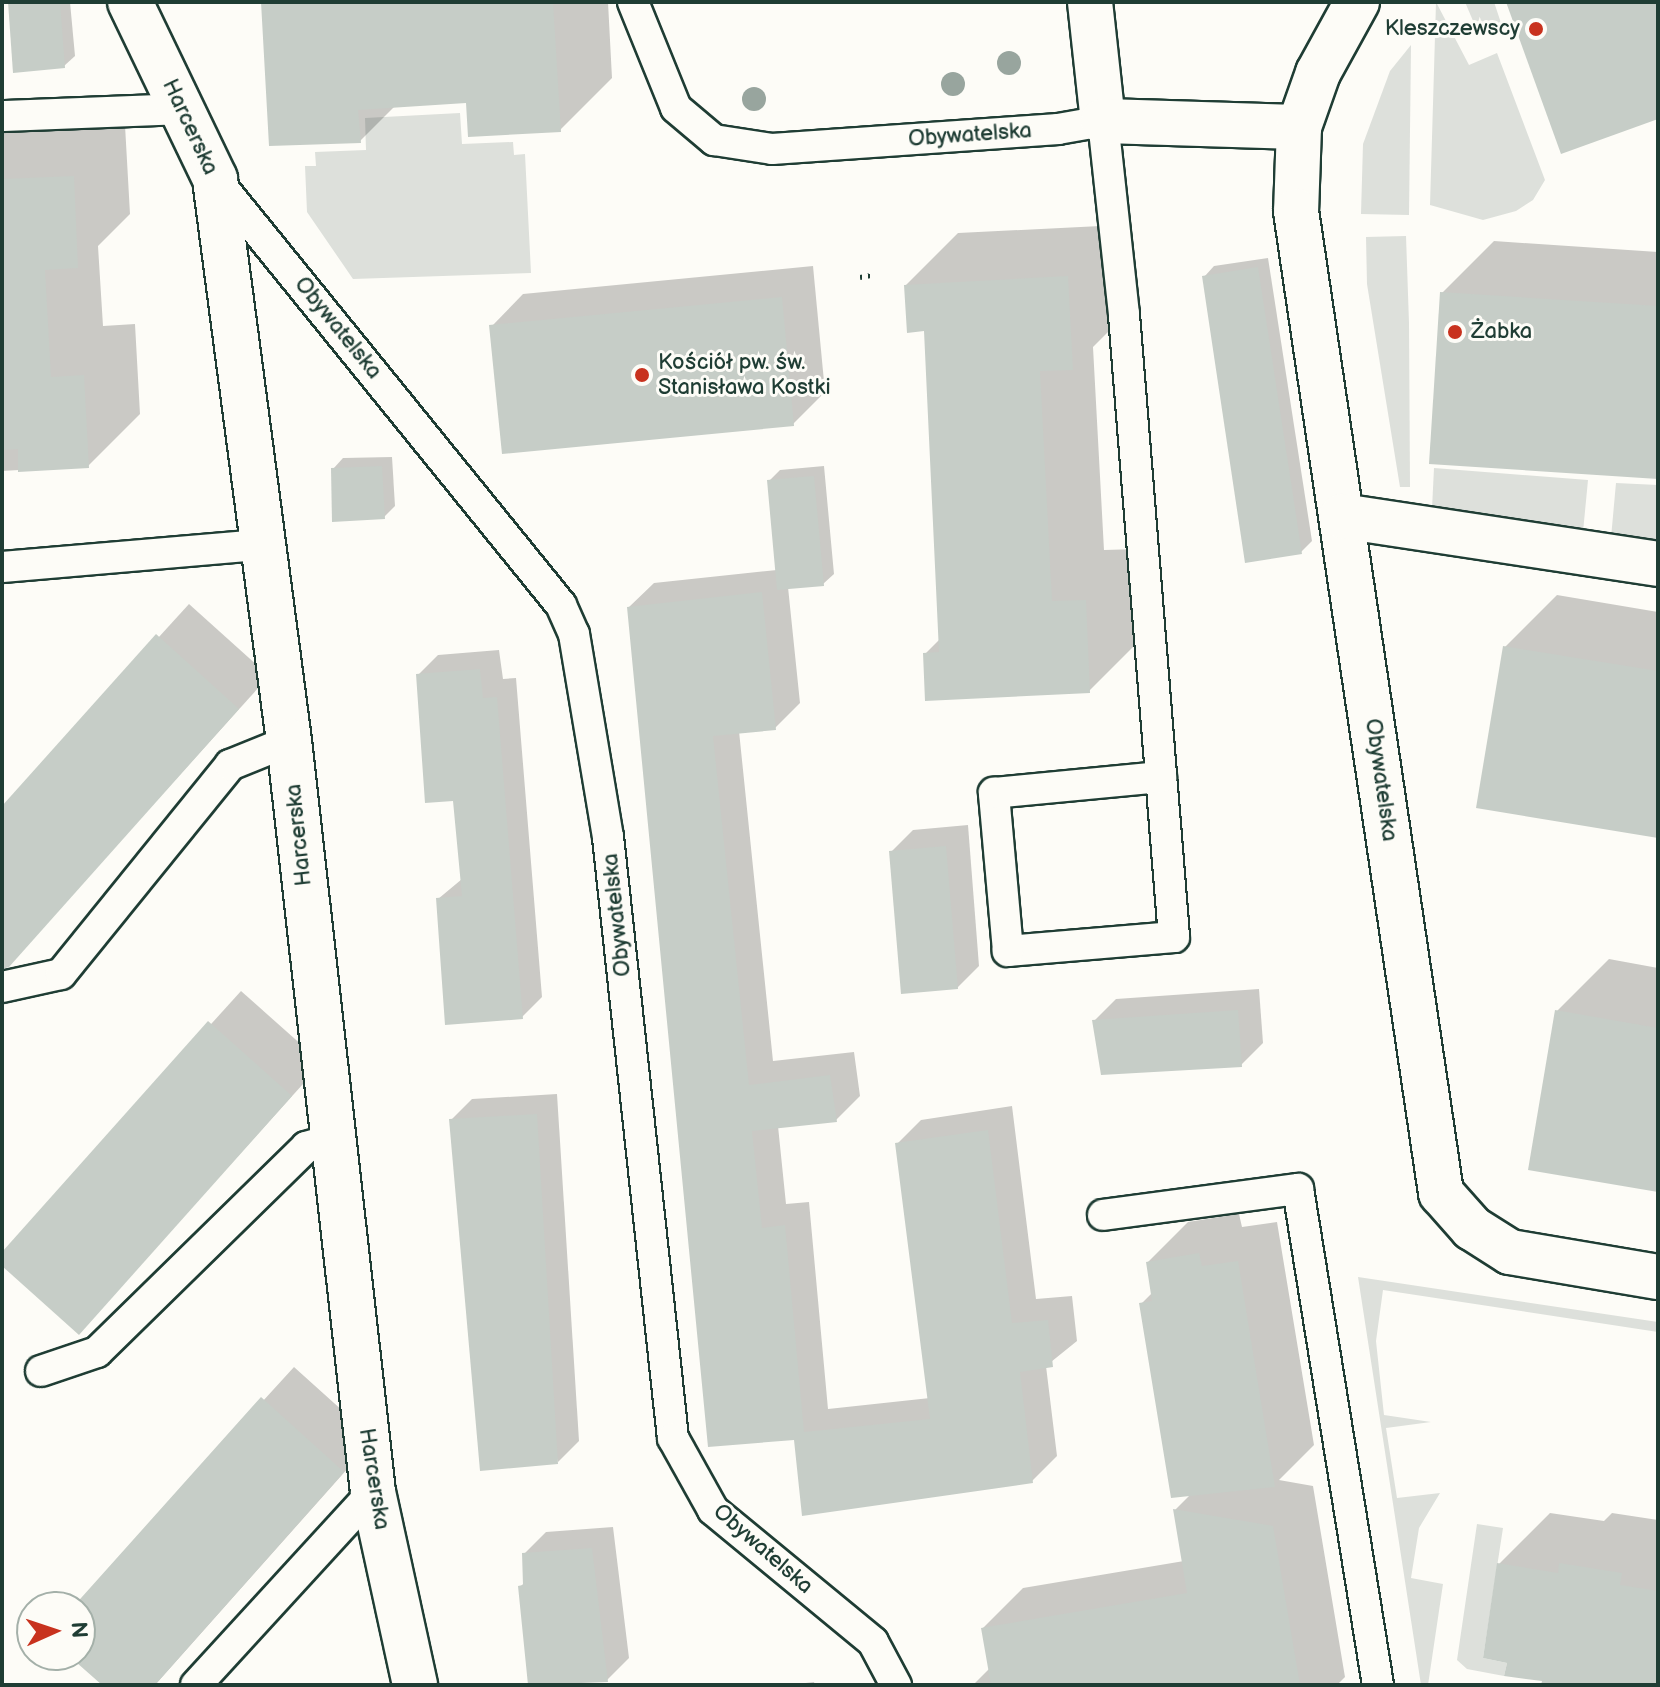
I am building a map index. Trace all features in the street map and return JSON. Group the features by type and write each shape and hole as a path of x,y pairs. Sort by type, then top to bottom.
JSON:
{"street":[{"name":"Harcerska","path":"130,2 215,179 237,318 260,545 289,741 331,1140 373,1492 415,1685"},
{"path":"1090,2 1103,121"},
{"name":"Obywatelska","path":"1357,2 1318,73 1299,127 1296,211 1441,1193 1472,1228 1510,1252 1658,1277"},
{"name":"Obywatelska","path":"1103,121 1299,127"},
{"path":"1342,516 1658,564"}],"lane":[{"name":"Obywatelska","path":"633,2 676,108 714,140 772,149 1058,129 1103,121"},
{"path":"2,116 182,109"},
{"path":"1103,121 1124,315 1174,937 1008,951 994,793 1161,777"},
{"name":"Obywatelska","path":"215,179 561,605 574,634 608,837 673,1438 713,1510 873,1642 896,1685"},
{"path":"2,567 260,545"},
{"path":"2,987 61,974 230,765 289,741"},
{"path":"41,1371 97,1352 306,1147 331,1140"},
{"path":"1103,1215 1298,1189 1378,1685"},
{"path":"196,1685 373,1492"}],"path":[{"path":"860,277 871,275"}],"shaded area":[{"path":"1436,2 1469,65 1497,53 1545,180 1533,200 1516,211 1483,220 1430,205"},
{"path":"1465,2 1494,2 1502,26 1479,35"},
{"path":"1411,45 1409,215 1361,214 1363,144 1390,71"},
{"path":"460,113 462,144 513,142 514,155 525,154 531,273 353,279 307,212 305,166 316,166 315,152 366,150 365,118"},
{"path":"1406,236 1410,487 1400,487 1367,284 1366,237"},
{"path":"1434,468 1588,480 1583,532 1432,509"},
{"path":"1616,483 1658,485 1658,545 1611,538"},
{"path":"1358,1277 1658,1322 1658,1332 1383,1290 1376,1341 1384,1415 1431,1422 1386,1428 1397,1498 1440,1493 1419,1528 1411,1578 1443,1584 1428,1685 1421,1685"},
{"path":"1477,1524 1503,1528 1483,1658 1507,1663 1504,1676 1467,1669 1457,1660"}],"building":[{"path":"8,2 60,2 65,68 13,73"},
{"path":"261,2 553,2 561,132 468,137 466,103 358,110 361,143 269,146"},
{"path":"1506,2 1658,2 1658,119 1561,154"},
{"path":"74,176 78,268 45,270 51,377 84,375 89,468 18,472 18,449 2,450 2,179"},
{"path":"1258,267 1302,554 1245,563 1202,276"},
{"path":"1068,276 1073,370 1040,371 1052,601 1086,600 1090,693 925,701 923,653 939,652 924,331 907,333 904,285"},
{"path":"1440,292 1658,306 1658,479 1429,464"},
{"name":"Kościół pw. św. Stanisława Kostki","path":"782,297 794,426 502,454 489,325"},
{"path":"382,466 385,519 332,522 331,468"},
{"path":"814,476 824,586 777,590 767,480"},
{"path":"762,592 776,730 713,736 749,1085 830,1075 837,1122 752,1131 762,1228 785,1225 804,1432 930,1419 895,1143 988,1130 1012,1323 1048,1320 1053,1367 1020,1372 1033,1483 802,1516 794,1440 708,1447 627,607"},
{"path":"156,634 239,709 9,967 2,969 2,806"},
{"path":"1503,646 1658,671 1658,838 1476,808"},
{"path":"480,669 483,698 497,697 523,1019 445,1025 436,898 462,896 453,801 425,803 416,674"},
{"path":"946,846 958,989 901,994 889,851"},
{"path":"1238,1010 1242,1067 1101,1075 1092,1020"},
{"path":"1555,1010 1658,1028 1658,1192 1528,1170"},
{"path":"208,1021 292,1096 79,1335 2,1266 2,1252"},
{"path":"537,1114 558,1464 480,1471 449,1119"},
{"path":"1199,1253 1202,1266 1238,1261 1275,1487 1171,1498 1139,1303 1152,1301 1146,1262"},
{"path":"261,1397 344,1472 155,1685 102,1685 86,1671 96,1671 96,1591 87,1591"},
{"path":"1173,1509 1273,1526 1300,1685 991,1685 981,1628 1187,1593"},
{"path":"592,1548 608,1682 528,1685 518,1586 523,1585 522,1553"},
{"path":"1497,1563 1558,1573 1559,1563 1622,1573 1620,1585 1658,1591 1658,1685 1541,1685 1542,1681 1504,1676 1507,1663 1483,1658"}],"place":[{"name":"Kleszczewscy","path":"1536,29"},
{"name":"Żabka","path":"1455,332"},
{"name":"Kościół pw. św. Stanisława Kostki","path":"642,375"}]}
